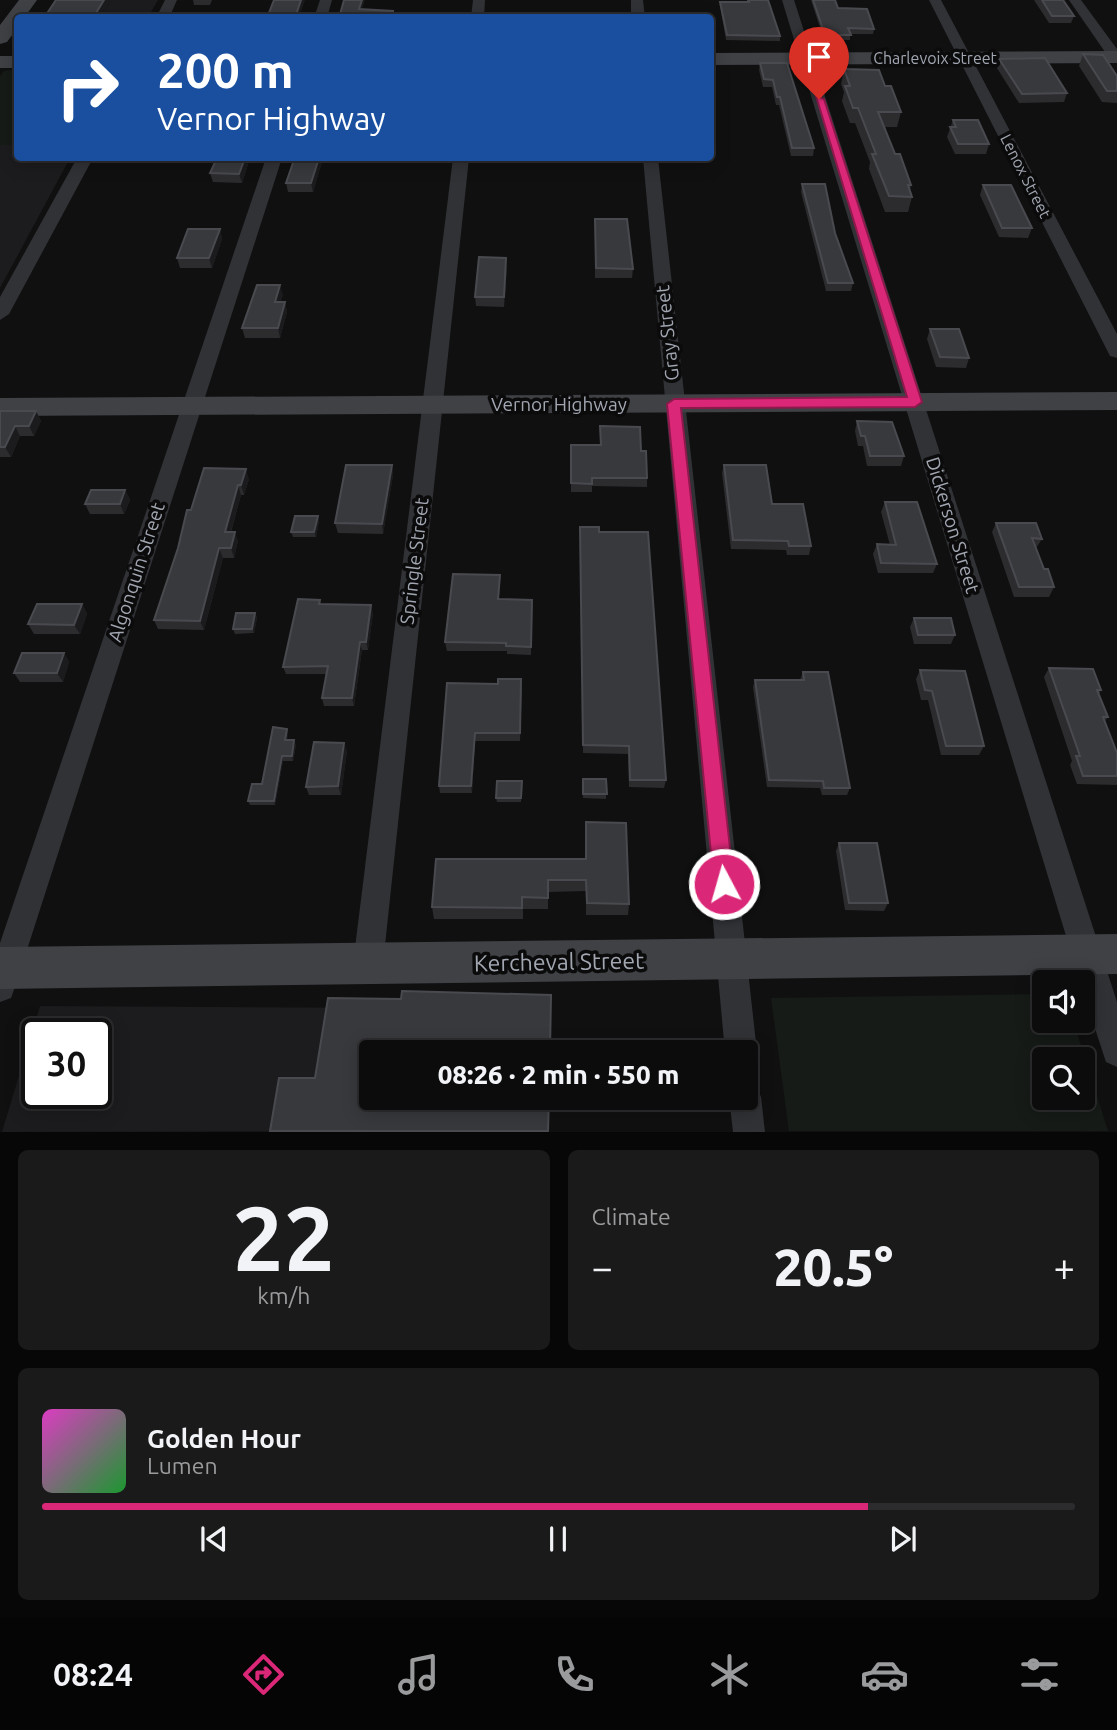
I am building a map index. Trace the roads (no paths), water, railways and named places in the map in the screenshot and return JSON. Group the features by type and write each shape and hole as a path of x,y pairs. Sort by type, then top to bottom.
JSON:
{"street":[{"name":"Dickerson Street","path":"788,0 915,402 1102,954 1117,1051"},
{"name":"Lenox Street","path":"935,0 1117,352"},
{"path":"1075,0 1117,58"},
{"path":"0,38 14,19"},
{"name":"Charlevoix Street","path":"714,59 1117,58"},
{"path":"0,314 83,161"},
{"name":"Algonquin Street","path":"2,974 273,161"},
{"name":"Springle Street","path":"368,964 461,161"},
{"name":"Gray Street","path":"650,161 740,1040"},
{"name":"Vernor Highway","path":"0,407 1117,401"},
{"name":"Kercheval Street","path":"2,974 368,964 1102,954"},
{"path":"746,1110 749,1132"}]}
